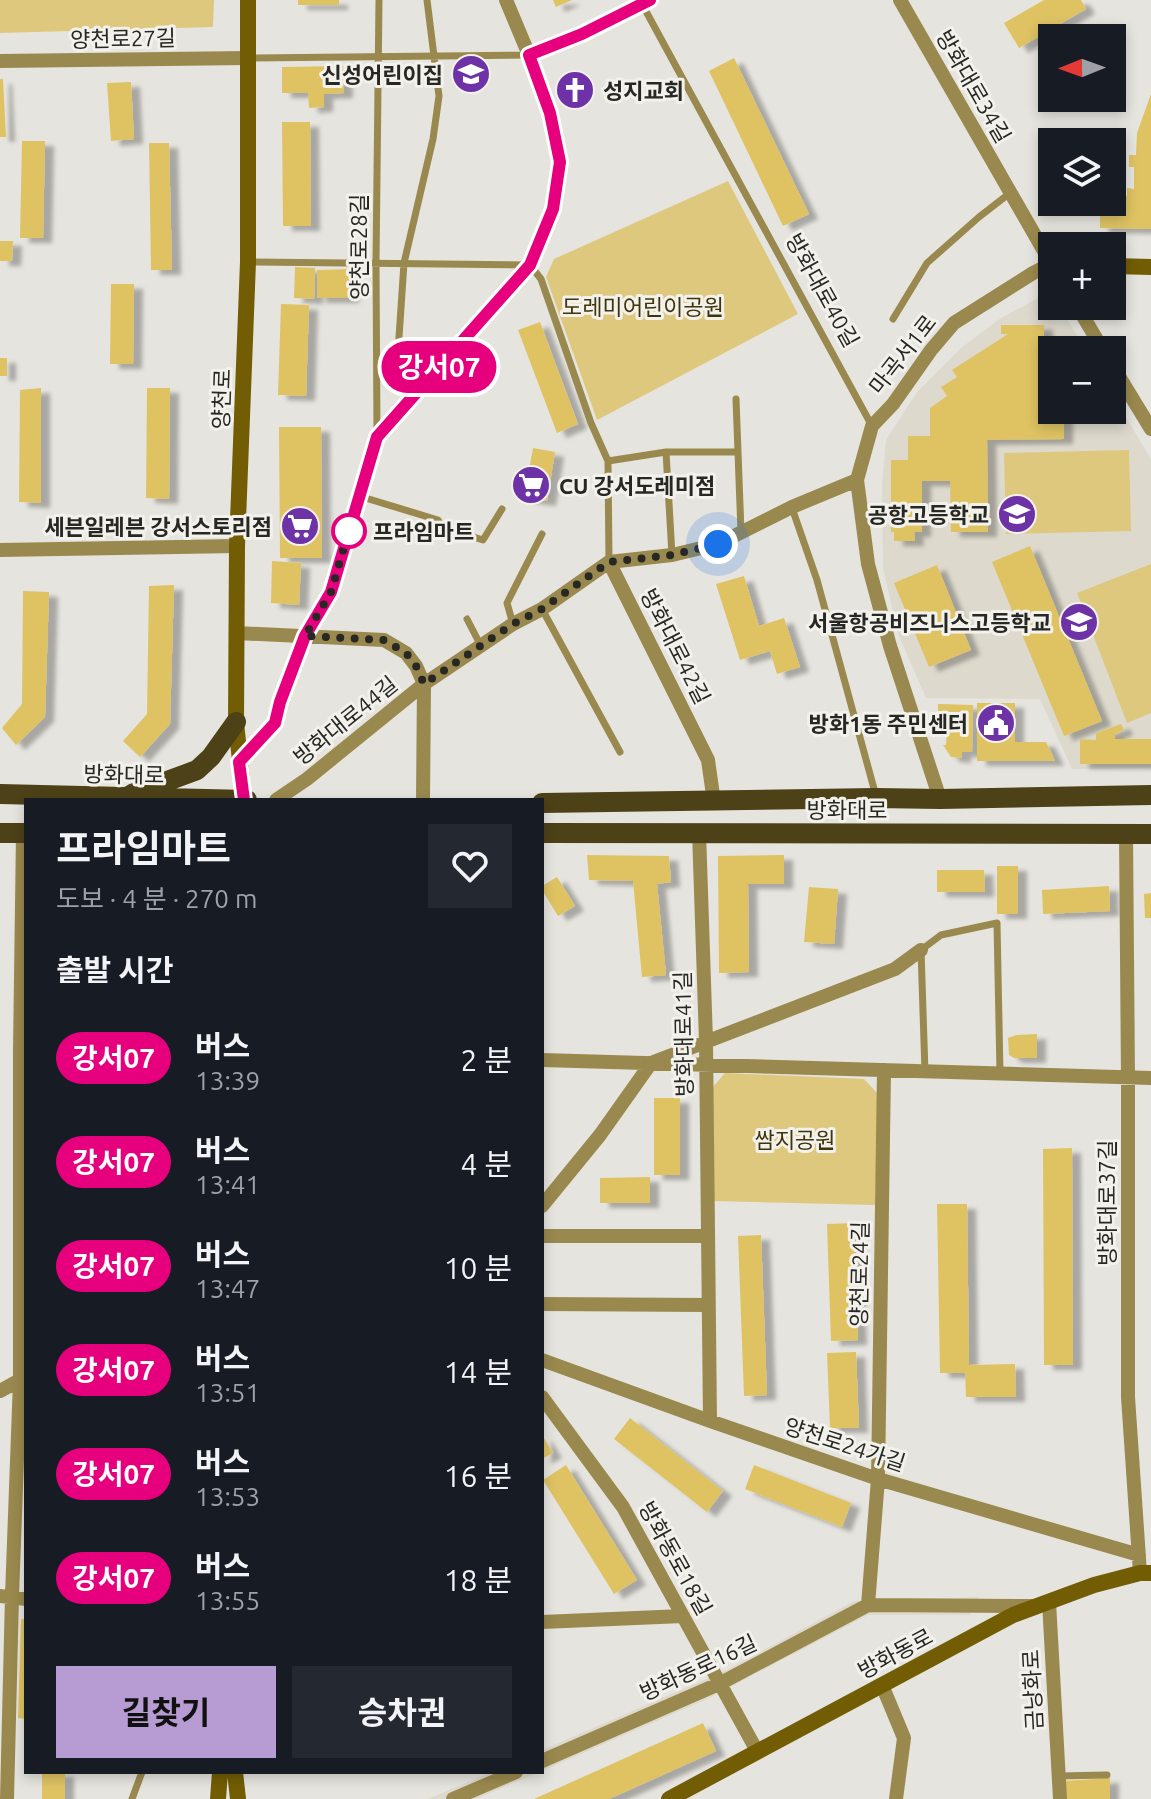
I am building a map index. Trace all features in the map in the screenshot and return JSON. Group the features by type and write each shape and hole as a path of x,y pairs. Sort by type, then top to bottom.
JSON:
{"main road":[{"name":"양천로","path":"245,798 236,722 236,633 248,262 248,0"},
{"path":"1126,266 1151,267"},
{"path":"121,798 197,770 211,757 236,722"},
{"name":"방화대로","path":"0,794 121,798"},
{"name":"방화대로","path":"544,803 1151,795"},
{"path":"0,833 24,833"},
{"name":"방화대로","path":"544,833 1151,834"},
{"name":"방화동로","path":"669,1799 1013,1615 1094,1585 1146,1573"},
{"path":"218,1799 220,1774"},
{"path":"235,1774 238,1799"}],"street":[{"path":"239,762 275,723 305,636 331,592 377,437 530,265 553,209 560,162 550,113 506,0"},
{"name":"방화대로34길","path":"900,0 1038,240"},
{"name":"양천로27길","path":"0,61 247,58"},
{"name":"마곡서1로","path":"872,426 893,404 954,323 1038,271"},
{"path":"1126,388 1151,429"},
{"path":"872,426 857,480 868,564 890,646 940,799"},
{"name":"방화대로44길","path":"279,798 424,684 609,562 672,555 718,544 792,507 857,480"},
{"path":"0,550 237,546"},
{"name":"방화대로42길","path":"609,562 708,760 714,802"},
{"path":"236,633 384,640 406,653 424,684 423,798"},
{"name":"방화대로41길","path":"699,832 706,1041 710,1421"},
{"name":"방화대로37길","path":"1126,834 1128,1397 1139,1555 1146,1573"},
{"path":"7,1799 23,1380 24,942"},
{"path":"544,1204 600,1135 651,1063 895,969 921,950"},
{"path":"544,1060 1151,1078"},
{"name":"양천로24길","path":"878,1479 884,1070"},
{"path":"544,1236 707,1236"},
{"path":"544,1304 707,1305"},
{"name":"양천로24가길","path":"544,1361 878,1479 1139,1555"},
{"path":"0,1391 23,1380"},
{"name":"방화동로18길","path":"544,1400 623,1507 757,1751"},
{"path":"868,1605 878,1479"},
{"name":"방화동로16길","path":"544,1760 721,1683 868,1605 1043,1604"},
{"name":"금낭화로","path":"1043,1604 1060,1799"},
{"path":"544,1622 683,1616"},
{"path":"882,1685 904,1738 896,1799"},
{"path":"453,1799 511,1774"}],"lane":[{"name":"양천로28길","path":"377,437 379,0"},
{"name":"양천로28길","path":"413,396 396,382 404,263 433,139 439,96 427,0"},
{"path":"247,58 529,55 582,34 646,2"},
{"name":"방화대로40길","path":"646,2 872,426"},
{"path":"893,319 927,263 1010,193"},
{"path":"248,262 530,265"},
{"name":"방화대로42길","path":"530,265 541,279 591,423 608,461 609,562"},
{"path":"736,399 741,532"},
{"path":"608,461 666,452 737,452"},
{"path":"666,452 672,555"},
{"path":"359,496 438,520 442,527 483,540 502,509"},
{"name":"방화대로","path":"792,507 817,580 876,798"},
{"path":"513,624 507,603 542,534"},
{"path":"542,609 620,752"},
{"path":"467,619 481,646"},
{"path":"925,1072 921,950 941,935 997,923 1000,1073"},
{"path":"132,1799 141,1774"},
{"path":"1058,1776 1107,1775"}],"shaded area":[{"name":"공항고등학교","path":"1038,298 1038,320 1068,320 1077,336 1038,336 1038,424 1126,424 1126,417 1151,459 1151,768 1072,769 1040,699 926,698 899,636 883,568 882,485 886,440 917,392 961,348 1001,318"},
{"path":"979,1597 970,1615 868,1615 707,1699 544,1770 544,1749 727,1670 854,1601"},
{"path":"486,1774 534,1774 476,1799 428,1799"}],"green space":[{"path":"0,0 214,0 213,27 0,33"},
{"name":"도레미어린이공원","path":"728,181 798,314 597,420 546,277 554,259"},
{"path":"1129,450 1131,531 1006,534 1004,453"},
{"path":"1151,564 1151,713 1127,723 1077,593"},
{"name":"쌈지공원","path":"725,1073 864,1079 879,1095 875,1205 713,1201 711,1089"}],"building":[{"path":"298,0 339,0 339,5 298,5"},
{"path":"553,0 572,0 556,7"},
{"path":"1044,0 1081,0 1086,9 1060,24 1038,24 1038,37 1019,48 1004,23"},
{"path":"734,58 809,214 783,226 709,71"},
{"path":"343,66 344,93 324,94 324,107 309,108 308,93 282,93 282,67"},
{"path":"0,79 3,79 6,137 0,137"},
{"path":"131,82 134,139 111,141 107,83"},
{"path":"1151,94 1151,229 1100,228 1100,216 1126,216 1127,188 1134,189 1134,167 1129,167 1129,155 1136,155 1137,133"},
{"path":"282,122 310,122 311,226 283,226"},
{"path":"22,141 45,141 43,238 20,238"},
{"path":"149,143 169,143 172,270 151,270"},
{"path":"0,241 13,241 12,261 0,261"},
{"path":"295,267 315,268 314,299 294,298"},
{"path":"350,269 350,298 317,298 317,270"},
{"path":"111,284 134,284 133,364 110,364"},
{"path":"281,304 309,305 306,396 278,395"},
{"path":"540,322 578,424 557,433 518,330"},
{"path":"1001,325 1044,325 1044,336 1038,336 1038,424 1064,424 1064,439 987,440 988,532 951,532 950,481 922,481 922,532 914,532 915,541 894,541 894,532 891,532 891,460 908,460 908,436 930,436 930,408 947,396 941,387 957,377 952,370 1008,334 1001,334"},
{"path":"0,358 7,358 7,376 0,376"},
{"path":"41,388 41,503 19,502 20,390"},
{"path":"147,388 170,388 169,499 146,498"},
{"path":"279,427 321,427 322,558 280,558"},
{"path":"533,448 555,452 547,501 524,498"},
{"path":"1030,546 1102,721 1064,736 992,562"},
{"path":"272,561 301,563 299,605 271,603"},
{"path":"937,565 971,650 929,667 894,583"},
{"path":"744,576 759,626 784,618 800,667 777,674 770,651 740,660 716,584"},
{"path":"174,585 170,724 140,757 123,741 147,714 149,586"},
{"path":"23,591 49,592 45,717 16,745 2,728 22,704"},
{"name":"방화1동 주민센터","path":"977,703 1015,703 1015,742 1046,742 1055,761 977,761"},
{"path":"938,704 973,705 972,752 962,752 962,758 951,757 943,745 946,745 947,729 938,729"},
{"path":"1121,724 1124,730 1115,734 1115,739 1151,739 1151,764 1080,764 1080,739 1096,740 1096,733"},
{"path":"587,855 669,856 671,882 657,884 666,975 642,977 633,881 589,880"},
{"path":"784,855 784,884 748,884 749,972 719,973 718,856"},
{"path":"997,866 1018,866 1018,914 997,914"},
{"path":"937,870 984,870 985,892 937,892"},
{"path":"557,877 575,906 558,916 544,893 544,885"},
{"path":"1109,886 1110,911 1043,914 1042,890"},
{"path":"809,887 838,889 834,944 804,942"},
{"path":"1151,893 1151,918 1145,918 1144,894"},
{"path":"1037,1034 1037,1058 1014,1058 1009,1055 1008,1038"},
{"path":"654,1098 680,1098 680,1175 654,1175"},
{"path":"1072,1148 1073,1365 1044,1365 1043,1149"},
{"path":"650,1177 650,1203 600,1203 600,1178"},
{"path":"937,1204 967,1204 969,1365 1015,1364 1016,1397 966,1397 965,1373 940,1373"},
{"path":"854,1223 858,1340 831,1341 827,1224"},
{"path":"761,1235 767,1395 744,1396 738,1236"},
{"path":"856,1352 859,1428 830,1428 827,1353"},
{"path":"630,1418 723,1491 707,1512 614,1439"},
{"path":"544,1438 553,1453 544,1458"},
{"path":"566,1465 637,1580 614,1594 544,1479"},
{"path":"754,1465 851,1503 842,1527 745,1489"},
{"path":"21,1619 24,1619 24,1719 18,1718"},
{"path":"703,1723 716,1751 609,1799 534,1799"},
{"path":"42,1774 65,1774 65,1799 42,1799"},
{"path":"1110,1778 1110,1799 1065,1799 1064,1781"}],"bus line":[{"name":"강서07","path":"244,798 239,762 275,723 305,636 331,592 377,437 530,265 553,209 560,162 550,113 529,55 582,34 650,0"}],"place":[{"name":"신성어린이집","path":"471,74"},
{"name":"성지교회","path":"575,90"},
{"name":"CU 강서도레미점","path":"531,485"},
{"name":"공항고등학교","path":"1017,514"},
{"name":"세븐일레븐 강서스토리점","path":"300,526"},
{"name":"프라임마트","path":"349,531"},
{"name":"서울항공비즈니스고등학교","path":"1079,622"},
{"name":"방화1동 주민센터","path":"996,723"}],"route":[{"path":"349,531 352,520 331,592 305,636 384,640 406,653 424,684 609,562 672,555 718,544"}]}
